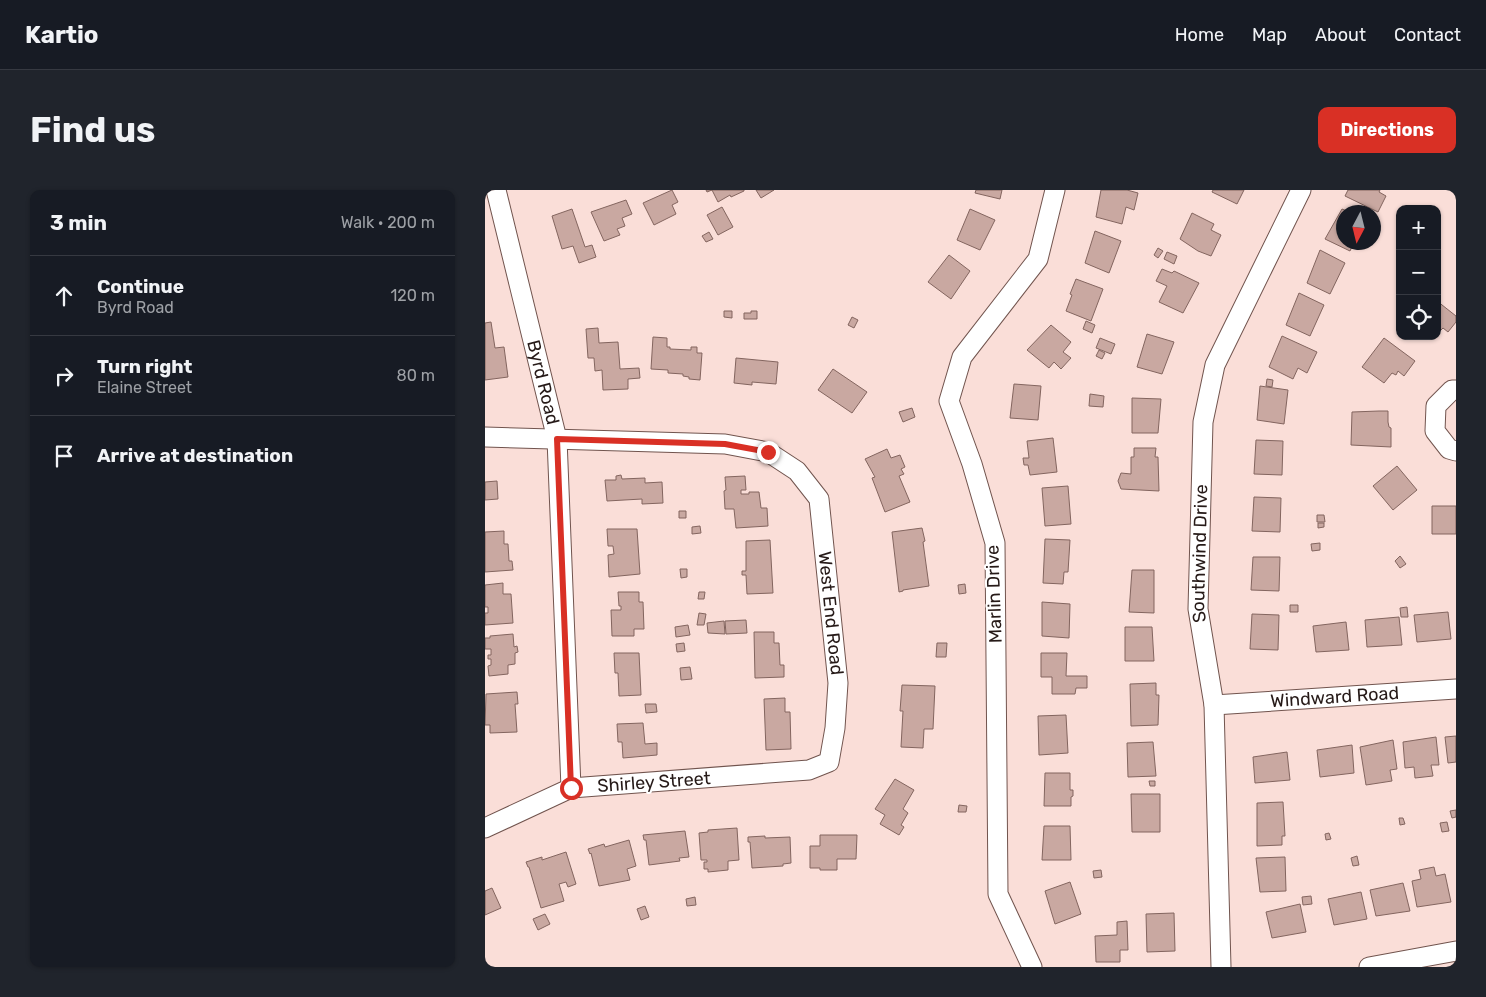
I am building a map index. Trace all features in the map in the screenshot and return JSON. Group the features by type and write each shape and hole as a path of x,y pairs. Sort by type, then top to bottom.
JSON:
{"street":[{"name":"Byrd Road","path":"495,190 557,439 571,788"},
{"name":"Marlin Drive","path":"1032,967 998,894 995,543 971,464 949,401 962,357 1037,259 1055,190"},
{"name":"Southwind Drive","path":"1221,967 1215,705 1198,609 1203,422 1215,365 1301,190"},
{"path":"1456,390 1452,390 1436,406 1435,432 1449,450 1456,450"},
{"name":"West End Road","path":"485,437 725,444 768,452 797,471 819,500 820,509 838,683 835,728 829,762"},
{"name":"Windward Road","path":"1215,705 1456,689"},
{"name":"Shirley Street","path":"485,828 571,788 809,770 829,762"},
{"path":"1369,967 1456,951"}],"building":[{"path":"672,190 678,202 672,205 676,214 654,225 643,203"},
{"path":"712,190 744,191 731,197 730,195 718,202"},
{"path":"756,190 774,190 761,198"},
{"path":"976,190 1002,190 1000,199 975,193"},
{"path":"1101,190 1127,190 1138,193 1134,210 1126,207 1122,224 1096,217"},
{"path":"1213,190 1244,190 1237,204 1212,192"},
{"path":"1348,190 1380,190 1379,192 1386,196 1381,206 1364,205 1345,196"},
{"path":"626,200 632,214 622,218 625,226 617,229 620,235 604,241 591,212"},
{"path":"722,207 733,227 718,235 707,215"},
{"path":"572,209 585,247 592,245 596,257 579,263 573,246 562,249 552,216"},
{"path":"970,209 995,220 980,250 957,240"},
{"path":"1192,213 1214,224 1211,230 1221,235 1211,256 1198,251 1180,239"},
{"path":"1336,220 1336,244 1325,239"},
{"path":"1095,231 1121,241 1109,273 1085,263"},
{"path":"709,232 713,239 706,242 702,236"},
{"path":"1158,248 1163,251 1158,258 1154,255"},
{"path":"1320,250 1345,263 1330,294 1307,283"},
{"path":"1167,252 1177,256 1174,264 1164,259"},
{"path":"949,255 970,271 951,299 928,282"},
{"path":"1162,269 1172,273 1174,271 1199,283 1183,313 1159,302 1167,286 1156,281"},
{"path":"1076,279 1103,289 1091,321 1066,311"},
{"path":"1299,293 1324,305 1310,336 1286,325"},
{"path":"1441,304 1456,316 1456,322 1448,332 1443,328 1441,330"},
{"path":"724,311 732,311 732,318 724,317"},
{"path":"751,311 757,311 757,319 744,319 744,313 751,313"},
{"path":"852,317 858,320 854,328 848,325"},
{"path":"1086,321 1095,325 1092,333 1083,329"},
{"path":"491,322 495,348 504,347 508,377 485,380 485,323"},
{"path":"1051,325 1071,342 1063,352 1071,358 1061,369 1054,362 1049,368 1027,350"},
{"path":"598,328 599,343 618,342 620,369 639,368 640,378 628,379 628,389 603,390 602,370 595,371 594,358 588,358 586,329"},
{"path":"1147,334 1174,342 1162,374 1137,367"},
{"path":"1282,336 1317,352 1307,373 1298,368 1293,379 1269,367"},
{"path":"653,337 667,338 667,347 670,347 670,349 691,350 691,347 697,347 697,353 702,353 700,380 689,379 689,377 683,376 683,374 668,373 668,370 651,369"},
{"path":"1100,338 1115,344 1111,354 1096,348"},
{"path":"1384,338 1415,361 1404,376 1398,371 1396,375 1392,373 1384,383 1362,367"},
{"path":"1099,350 1105,353 1102,359 1096,356"},
{"path":"736,358 778,362 776,384 752,382 752,385 734,383"},
{"path":"833,369 867,392 852,413 818,390"},
{"path":"1267,379 1273,380 1272,387 1266,386"},
{"path":"1014,384 1041,386 1038,420 1010,418"},
{"path":"1260,386 1288,390 1284,424 1257,420"},
{"path":"1090,394 1104,396 1103,407 1089,406"},
{"path":"1132,398 1161,399 1158,433 1132,433"},
{"path":"912,408 915,417 903,422 899,412"},
{"path":"1388,411 1388,422 1391,428 1391,447 1351,445 1352,412"},
{"path":"1053,438 1057,472 1030,475 1028,465 1024,465 1023,458 1029,458 1027,441"},
{"path":"1256,440 1283,441 1282,475 1254,474"},
{"path":"1134,448 1156,448 1155,457 1158,457 1159,491 1121,489 1118,481 1121,473 1131,474 1131,457 1134,457"},
{"path":"887,449 891,458 900,455 905,467 901,469 904,474 899,476 910,502 885,512 872,478 875,477 865,459"},
{"path":"1397,466 1417,490 1393,510 1373,486"},
{"path":"621,475 622,479 645,478 645,483 662,482 663,503 642,504 642,499 607,501 605,480 616,480 616,476"},
{"path":"745,476 746,490 741,490 741,494 759,492 761,508 767,508 768,526 736,528 734,509 725,509 725,477"},
{"path":"497,481 498,499 485,500 485,482"},
{"path":"1068,486 1071,524 1045,526 1042,488"},
{"path":"1254,497 1281,498 1280,532 1252,531"},
{"path":"1432,506 1456,506 1456,534 1432,534"},
{"path":"679,511 686,511 686,518 679,518"},
{"path":"1317,515 1324,515 1325,522 1317,522"},
{"path":"1318,523 1324,523 1324,527 1318,528"},
{"path":"700,526 701,533 692,534 692,527"},
{"path":"922,528 929,586 899,592 892,532"},
{"path":"607,529 637,529 640,574 609,577 608,555 614,554 613,546 608,546"},
{"path":"504,531 504,544 508,544 509,561 512,561 513,570 485,572 485,532"},
{"path":"1045,539 1070,540 1068,572 1064,572 1063,584 1043,583"},
{"path":"770,540 773,593 747,594 746,575 742,575 742,571 746,571 746,541"},
{"path":"1320,543 1320,550 1312,551 1311,544"},
{"path":"1400,556 1406,564 1400,568 1395,561"},
{"path":"1253,557 1280,557 1279,591 1251,590"},
{"path":"680,569 687,569 687,577 681,578"},
{"path":"1132,570 1154,570 1154,613 1129,612"},
{"path":"503,583 503,594 511,594 513,623 485,625 485,613 488,613 488,607 485,607 485,585"},
{"path":"965,584 966,593 959,594 958,585"},
{"path":"618,592 639,592 639,602 643,602 644,629 634,629 634,636 612,636 611,610 621,610"},
{"path":"699,592 705,592 704,599 698,599"},
{"path":"1042,602 1070,604 1069,638 1042,636"},
{"path":"1290,605 1298,605 1298,612 1290,612"},
{"path":"1407,607 1408,617 1401,617 1400,608"},
{"path":"1448,612 1451,639 1417,642 1414,615"},
{"path":"699,613 706,614 704,625 697,625"},
{"path":"1252,614 1279,615 1278,650 1250,649"},
{"path":"1399,617 1402,645 1367,647 1365,620"},
{"path":"746,620 747,633 726,634 725,621"},
{"path":"724,621 725,634 708,633 707,623"},
{"path":"1346,622 1349,650 1316,652 1313,626"},
{"path":"688,625 690,635 676,637 675,627"},
{"path":"1125,627 1152,627 1154,661 1125,661"},
{"path":"754,632 774,632 774,643 779,643 780,665 784,665 784,677 755,678"},
{"path":"513,634 514,647 517,646 518,652 515,653 515,664 508,665 508,674 489,676 488,666 491,665 491,659 488,659 488,655 491,655 491,649 485,649 485,638"},
{"path":"684,643 685,651 677,652 676,644"},
{"path":"937,643 947,643 946,657 936,657"},
{"path":"614,653 639,653 641,695 619,696 618,673 615,673"},
{"path":"1041,653 1067,653 1066,676 1087,676 1087,688 1076,688 1075,694 1052,694 1052,677 1041,677"},
{"path":"690,667 692,679 681,680 680,668"},
{"path":"1156,683 1156,695 1159,695 1158,725 1131,726 1130,684"},
{"path":"902,685 935,686 933,729 924,729 923,748 901,747 903,711 900,711"},
{"path":"517,692 518,704 515,704 517,732 490,733 490,725 485,725 486,694"},
{"path":"785,698 785,712 790,712 791,749 766,750 764,699"},
{"path":"645,704 656,704 657,712 646,713"},
{"path":"1066,715 1068,753 1039,755 1038,716"},
{"path":"643,723 645,744 657,743 657,755 623,758 622,742 618,742 617,724"},
{"path":"1456,736 1456,762 1448,763 1445,737"},
{"path":"1436,737 1439,765 1431,765 1433,776 1415,778 1414,767 1405,768 1403,742"},
{"path":"1393,740 1397,769 1390,770 1392,781 1366,785 1360,747"},
{"path":"1153,742 1156,776 1128,777 1127,743"},
{"path":"1352,745 1354,773 1320,777 1317,750"},
{"path":"1287,752 1290,780 1255,783 1253,757"},
{"path":"1045,773 1070,773 1070,790 1073,790 1071,806 1044,806"},
{"path":"895,779 914,790 903,809 908,813 901,825 904,827 899,835 880,824 885,815 875,809"},
{"path":"1149,781 1155,781 1155,786 1150,786"},
{"path":"1131,794 1160,794 1160,832 1132,832"},
{"path":"1283,802 1285,836 1282,836 1282,845 1257,846 1257,803"},
{"path":"959,805 967,806 966,812 958,812"},
{"path":"1456,810 1456,817 1452,818 1450,811"},
{"path":"1399,818 1403,818 1405,824 1400,825"},
{"path":"1447,822 1449,831 1442,832 1440,823"},
{"path":"1044,826 1070,826 1071,860 1042,860"},
{"path":"737,828 739,860 728,861 728,870 708,872 708,869 704,869 704,862 707,862 707,860 701,860 699,833 708,832 708,830"},
{"path":"685,831 689,857 679,858 680,861 649,865 646,840 644,840 643,835"},
{"path":"1329,833 1331,839 1326,840 1325,834"},
{"path":"820,835 857,835 856,859 837,859 837,870 810,868 810,846 820,846"},
{"path":"765,836 765,838 790,837 791,863 783,864 783,866 752,868 748,837"},
{"path":"629,840 636,866 627,869 630,880 599,886 591,853 588,849 604,844 605,847"},
{"path":"566,852 576,884 568,887 566,882 559,884 564,901 541,908 526,862 542,857 542,860"},
{"path":"1357,856 1359,865 1353,866 1351,858"},
{"path":"1285,857 1286,891 1260,892 1256,858"},
{"path":"1434,867 1436,876 1445,874 1451,902 1417,907 1412,881 1421,879 1419,870"},
{"path":"1101,870 1102,877 1094,878 1093,871"},
{"path":"1070,882 1081,914 1055,924 1045,891"},
{"path":"1403,883 1410,911 1376,916 1370,890"},
{"path":"492,888 501,908 485,915 485,891"},
{"path":"1361,892 1367,919 1334,925 1328,899"},
{"path":"1311,896 1312,904 1303,905 1302,897"},
{"path":"695,897 696,905 687,906 686,899"},
{"path":"1300,904 1306,932 1272,938 1266,912"},
{"path":"645,906 649,917 641,920 637,909"},
{"path":"1174,913 1175,951 1147,952 1146,914"},
{"path":"545,914 550,924 538,930 533,919"},
{"path":"1127,921 1128,950 1120,950 1120,962 1096,962 1095,936 1117,935 1117,922"}],"route":[{"path":"571,788 557,439 725,444 768,452"}]}
